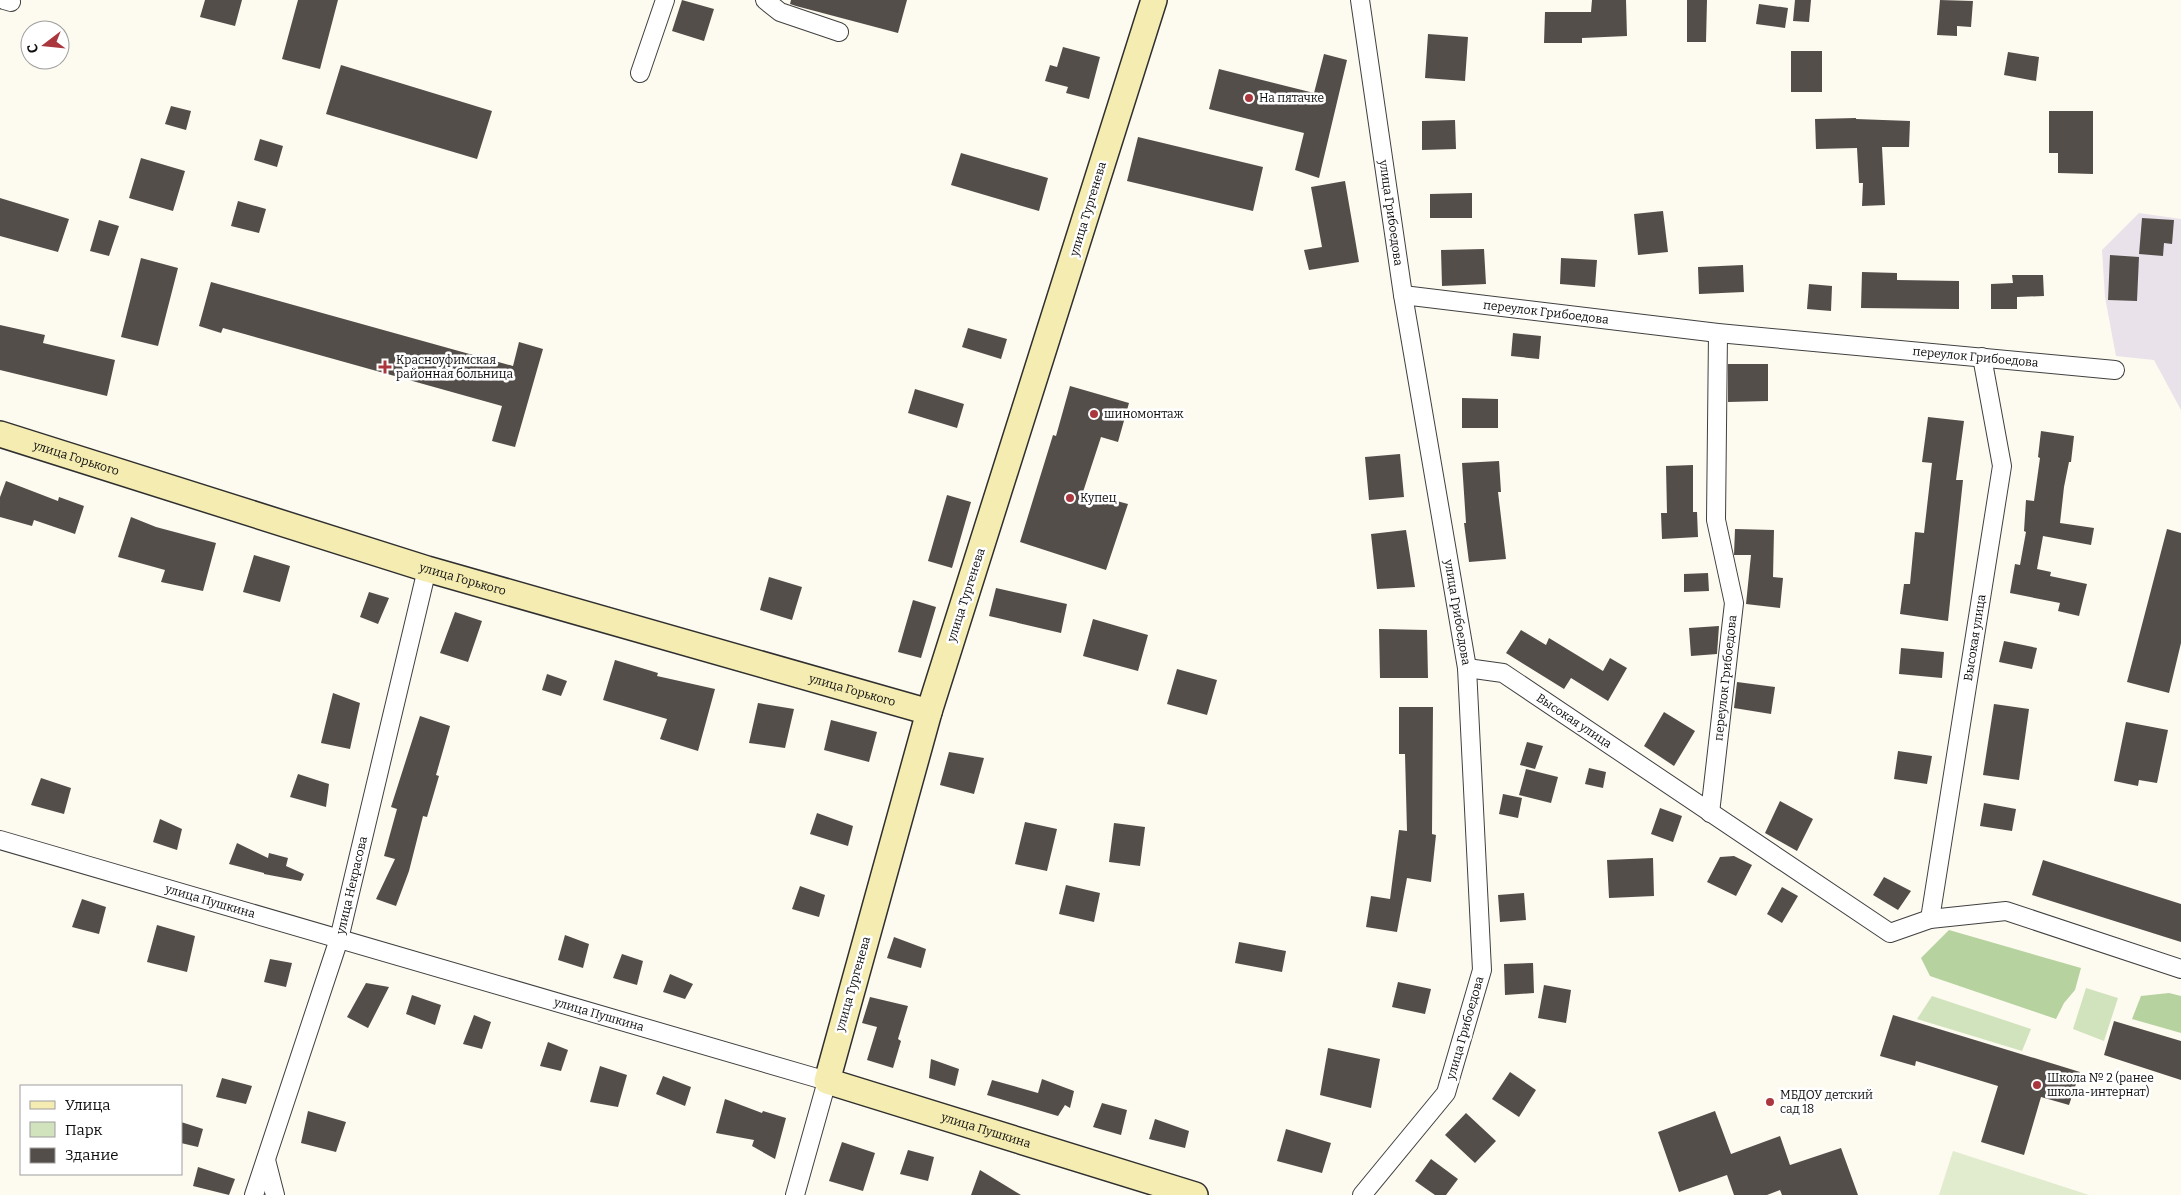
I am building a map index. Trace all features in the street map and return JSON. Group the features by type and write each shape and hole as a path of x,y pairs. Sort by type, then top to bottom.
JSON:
{"street":[{"path":"640,73 665,0"},
{"path":"765,0 780,12 839,32"},
{"name":"улица Тургенева","path":"795,1195 929,712 1154,0"},
{"name":"улица Грибоедова","path":"1360,0 1403,294 1467,668 1482,970 1446,1093 1362,1195"},
{"name":"переулок Грибоедова","path":"1403,294 1718,333 2115,370"},
{"name":"переулок Грибоедова","path":"1710,813 1734,603 1716,520 1718,333"},
{"name":"Высокая улица","path":"1930,919 2002,466 1982,358"},
{"name":"улица Горького","path":"0,434 427,569 929,712"},
{"name":"улица Некрасова","path":"254,1195 339,939 427,569"},
{"name":"Высокая улица","path":"1467,668 1503,673 1890,933 1930,919 2006,911 2181,969"},
{"name":"улица Пушкина","path":"0,840 827,1081 1195,1195"},
{"path":"266,1160 275,1195"}],"shaded area":[{"path":"2139,213 2181,219 2181,410 2154,360 2116,356 2105,297 2102,250"}],"green space":[{"path":"1949,930 2081,968 2075,990 2064,1003 2056,1019 1930,976 1921,958"},
{"path":"2086,988 2118,998 2104,1041 2073,1029"},
{"path":"2169,993 2181,996 2181,1033 2132,1019 2141,996"},
{"path":"1932,996 2031,1029 2022,1051 1917,1019"},
{"path":"1953,1151 2089,1195 1939,1195"}],"building":[{"path":"205,0 242,0 235,26 200,17"},
{"path":"298,0 338,0 320,69 282,59"},
{"path":"682,0 714,9 704,41 672,31"},
{"path":"791,0 907,0 898,33 796,6 790,4"},
{"path":"1592,0 1626,0 1627,36 1582,38 1582,43 1544,43 1545,12 1591,12"},
{"path":"1687,0 1707,0 1706,42 1687,42"},
{"path":"1795,0 1811,0 1809,22 1793,21"},
{"path":"1940,0 1973,1 1971,27 1957,26 1957,36 1937,35"},
{"path":"1759,4 1788,8 1785,28 1756,24"},
{"path":"1428,34 1468,37 1465,81 1425,78"},
{"path":"1063,47 1100,57 1089,99 1066,93 1068,87 1045,81 1050,65 1057,67"},
{"path":"1791,51 1822,51 1822,92 1791,92"},
{"path":"2008,52 2039,57 2036,81 2004,75"},
{"path":"1324,54 1347,60 1319,178 1295,170 1304,133 1209,109 1219,69 1314,93"},
{"path":"341,65 492,111 477,159 326,114"},
{"path":"171,106 191,111 186,130 165,124"},
{"path":"2049,111 2093,111 2093,174 2058,173 2058,153 2049,153"},
{"path":"1856,118 1910,121 1909,147 1882,147 1885,205 1862,206 1863,183 1859,183 1857,148 1816,149 1815,119"},
{"path":"1455,120 1456,149 1422,150 1422,121"},
{"path":"1138,137 1263,167 1253,211 1127,181"},
{"path":"260,139 283,146 277,167 254,160"},
{"path":"961,153 1048,178 1039,211 951,185"},
{"path":"141,158 185,171 173,211 129,198"},
{"path":"1345,181 1359,262 1309,270 1304,250 1322,247 1311,187"},
{"path":"1472,193 1472,218 1430,218 1430,194"},
{"path":"0,198 69,219 58,252 0,236"},
{"path":"238,201 266,209 259,233 231,226"},
{"path":"1663,211 1668,252 1638,255 1634,214"},
{"path":"2142,218 2174,220 2172,244 2164,243 2163,256 2139,254"},
{"path":"99,220 119,226 109,256 90,251"},
{"path":"1484,249 1486,284 1442,286 1441,250"},
{"path":"2110,255 2139,257 2137,301 2108,300"},
{"path":"141,258 178,268 158,346 121,337"},
{"path":"1561,258 1597,260 1595,287 1560,284"},
{"path":"1743,265 1744,292 1699,294 1698,267"},
{"path":"1862,272 1897,273 1897,280 1959,281 1959,309 1861,308"},
{"path":"2012,275 2043,275 2044,296 2017,297 2017,309 1991,309 1991,284 2013,283"},
{"path":"211,282 513,366 519,342 543,349 515,447 492,441 502,406 223,328 221,333 199,326"},
{"path":"1809,284 1832,286 1831,311 1807,309"},
{"path":"0,325 45,335 43,343 115,360 107,396 0,370"},
{"path":"968,328 1007,339 1001,359 962,347"},
{"path":"1513,333 1541,336 1539,359 1511,356"},
{"path":"1728,364 1768,364 1768,401 1728,402"},
{"name":"Купец","path":"1070,386 1129,403 1118,442 1101,437 1083,492 1128,504 1106,570 1020,542 1053,435 1056,436"},
{"path":"915,389 964,404 957,428 908,413"},
{"path":"1462,398 1498,399 1498,428 1462,428"},
{"path":"1928,417 1964,421 1956,480 1963,480 1948,621 1900,614 1904,584 1910,584 1915,532 1924,533 1932,463 1922,462"},
{"path":"2041,431 2074,436 2071,462 2069,462 2064,487 2060,523 2094,528 2091,545 2043,536 2037,569 2051,572 2050,576 2087,584 2079,616 2058,611 2060,603 2010,593 2015,564 2020,565 2026,532 2024,531 2026,500 2034,501 2040,458 2038,457"},
{"path":"1400,454 1404,497 1369,500 1365,457"},
{"path":"1499,461 1501,492 1498,492 1506,559 1469,562 1464,523 1466,523 1462,463"},
{"path":"1693,465 1693,512 1697,512 1698,537 1662,539 1661,513 1667,513 1666,466"},
{"path":"6,481 58,501 59,497 84,506 75,534 34,520 32,526 0,517 0,497"},
{"path":"947,495 971,502 952,568 928,561"},
{"path":"131,517 156,527 216,543 203,591 161,582 165,570 118,557"},
{"path":"1735,529 1774,530 1773,577 1783,578 1780,608 1746,604 1751,555 1734,555"},
{"path":"2167,529 2181,533 2181,643 2169,693 2127,682"},
{"path":"1406,530 1415,587 1377,589 1371,534"},
{"path":"254,555 290,566 280,602 243,592"},
{"path":"1708,573 1709,591 1684,592 1684,574"},
{"path":"769,577 802,587 792,620 760,610"},
{"path":"996,588 1067,604 1061,633 989,616"},
{"path":"369,592 389,598 378,624 360,617"},
{"path":"913,600 936,607 921,658 898,652"},
{"path":"455,612 482,621 468,662 440,653"},
{"path":"1093,619 1148,635 1138,671 1083,656"},
{"path":"1719,626 1717,654 1691,656 1689,628"},
{"path":"1379,629 1427,630 1428,678 1380,678"},
{"path":"1521,630 1546,645 1549,638 1603,671 1610,658 1627,668 1608,701 1571,678 1564,689 1506,653"},
{"path":"2004,641 2037,648 2032,669 1999,662"},
{"path":"1901,648 1944,652 1942,678 1899,674"},
{"path":"615,660 658,673 657,676 715,689 698,751 660,739 667,719 603,700"},
{"path":"1177,669 1217,680 1207,715 1167,704"},
{"path":"547,674 567,681 561,696 542,690"},
{"path":"1737,682 1775,687 1771,714 1734,708"},
{"path":"333,693 360,703 350,749 321,743"},
{"path":"758,703 794,709 785,748 749,743"},
{"path":"1994,704 2029,709 2019,780 1983,775"},
{"path":"1399,707 1433,707 1432,834 1436,835 1431,882 1407,878 1397,932 1366,927 1371,896 1390,899 1399,830 1407,831 1405,754 1399,754"},
{"path":"1664,712 1695,731 1674,766 1644,746"},
{"path":"420,716 450,726 436,775 439,776 427,817 423,816 409,871 396,906 376,899 395,859 384,856 397,809 391,807"},
{"path":"831,720 877,732 869,762 824,750"},
{"path":"2126,722 2168,730 2157,783 2139,780 2138,786 2114,781"},
{"path":"1527,742 1543,746 1535,769 1520,765"},
{"path":"1898,751 1932,756 1927,784 1894,779"},
{"path":"949,752 984,758 974,794 940,785"},
{"path":"1589,768 1606,772 1603,788 1585,784"},
{"path":"1526,769 1558,777 1551,803 1519,795"},
{"path":"298,774 329,784 326,807 290,797"},
{"path":"41,778 71,788 64,814 31,805"},
{"path":"1503,794 1522,798 1518,818 1499,814"},
{"path":"1780,801 1813,819 1797,851 1765,833"},
{"path":"1984,803 2016,809 2012,831 1980,826"},
{"path":"1660,808 1682,816 1673,842 1651,834"},
{"path":"817,813 853,826 848,846 810,834"},
{"path":"160,819 182,829 177,850 153,842"},
{"path":"1025,822 1057,829 1047,871 1015,864"},
{"path":"1114,823 1145,827 1140,866 1109,862"},
{"path":"237,843 268,858 269,853 288,858 286,866 304,874 301,881 264,874 229,864"},
{"path":"1734,856 1752,865 1736,896 1707,882 1720,857"},
{"path":"1653,858 1654,896 1609,898 1607,860"},
{"path":"2043,860 2181,904 2181,942 2032,895"},
{"path":"1884,877 1911,891 1898,910 1873,895"},
{"path":"1066,885 1100,893 1094,922 1059,914"},
{"path":"800,886 825,895 819,917 792,909"},
{"path":"1782,887 1798,896 1782,923 1767,914"},
{"path":"1524,893 1526,920 1500,922 1498,895"},
{"path":"82,899 106,907 99,934 72,927"},
{"path":"157,925 195,936 187,972 147,962"},
{"path":"565,935 589,944 583,968 558,960"},
{"path":"894,937 926,949 921,968 887,958"},
{"path":"1239,942 1286,951 1282,972 1235,963"},
{"path":"622,954 643,961 637,985 613,978"},
{"path":"270,959 292,963 286,987 264,982"},
{"path":"1533,963 1534,993 1505,995 1504,964"},
{"path":"670,974 693,984 685,999 663,992"},
{"path":"1398,982 1431,989 1425,1014 1392,1007"},
{"path":"366,983 389,987 368,1028 347,1017"},
{"path":"1544,985 1571,990 1566,1023 1538,1018"},
{"path":"412,995 441,1005 435,1025 406,1014"},
{"path":"870,997 908,1006 898,1039 901,1041 893,1068 867,1060 877,1027 862,1023"},
{"path":"474,1015 491,1022 482,1049 463,1044"},
{"name":"Школа № 2 (ранее школа-интернат)","path":"1893,1015 2080,1072 2069,1105 2041,1097 2024,1155 1981,1142 1998,1086 1916,1061 1915,1066 1880,1056"},
{"path":"2114,1021 2181,1041 2181,1080 2104,1055"},
{"path":"548,1042 568,1050 561,1071 540,1066"},
{"path":"1328,1048 1380,1059 1371,1108 1320,1095"},
{"path":"931,1059 959,1069 955,1086 929,1078"},
{"path":"600,1066 627,1075 618,1107 590,1102"},
{"path":"1510,1072 1536,1090 1519,1117 1492,1099"},
{"path":"663,1076 691,1087 685,1106 656,1094"},
{"path":"222,1078 252,1086 246,1104 216,1097"},
{"path":"1042,1079 1074,1091 1070,1108 1065,1105 1058,1116 987,1095 992,1080 1038,1093"},
{"path":"725,1099 762,1113 763,1111 786,1118 775,1159 752,1146 754,1140 716,1133"},
{"path":"1102,1103 1127,1110 1121,1135 1093,1127"},
{"path":"308,1111 346,1122 336,1152 301,1143"},
{"path":"1715,1111 1731,1154 1780,1136 1790,1165 1841,1148 1858,1195 1782,1195 1780,1190 1767,1195 1734,1195 1727,1175 1679,1192 1658,1132"},
{"path":"1466,1113 1496,1141 1475,1163 1445,1135"},
{"path":"1155,1119 1189,1131 1185,1148 1149,1139"},
{"path":"182,1122 203,1129 198,1147 182,1143"},
{"path":"1286,1129 1331,1143 1322,1173 1277,1161"},
{"path":"842,1142 875,1153 863,1191 829,1181"},
{"path":"908,1150 934,1157 928,1181 900,1174"},
{"path":"1431,1159 1458,1179 1446,1195 1435,1195 1415,1181"},
{"path":"198,1167 235,1179 229,1195 193,1186"},
{"path":"980,1170 1021,1195 971,1195"}],"place":[{"name":"На пятачке","path":"1249,98"},
{"name":"Красноуфимская районная больница","path":"385,367"},
{"name":"шиномонтаж","path":"1094,414"},
{"name":"Купец","path":"1070,498"},
{"name":"Школа № 2 (ранее школа-интернат)","path":"2037,1085"},
{"name":"МБДОУ детский сад 18","path":"1770,1102"}]}
